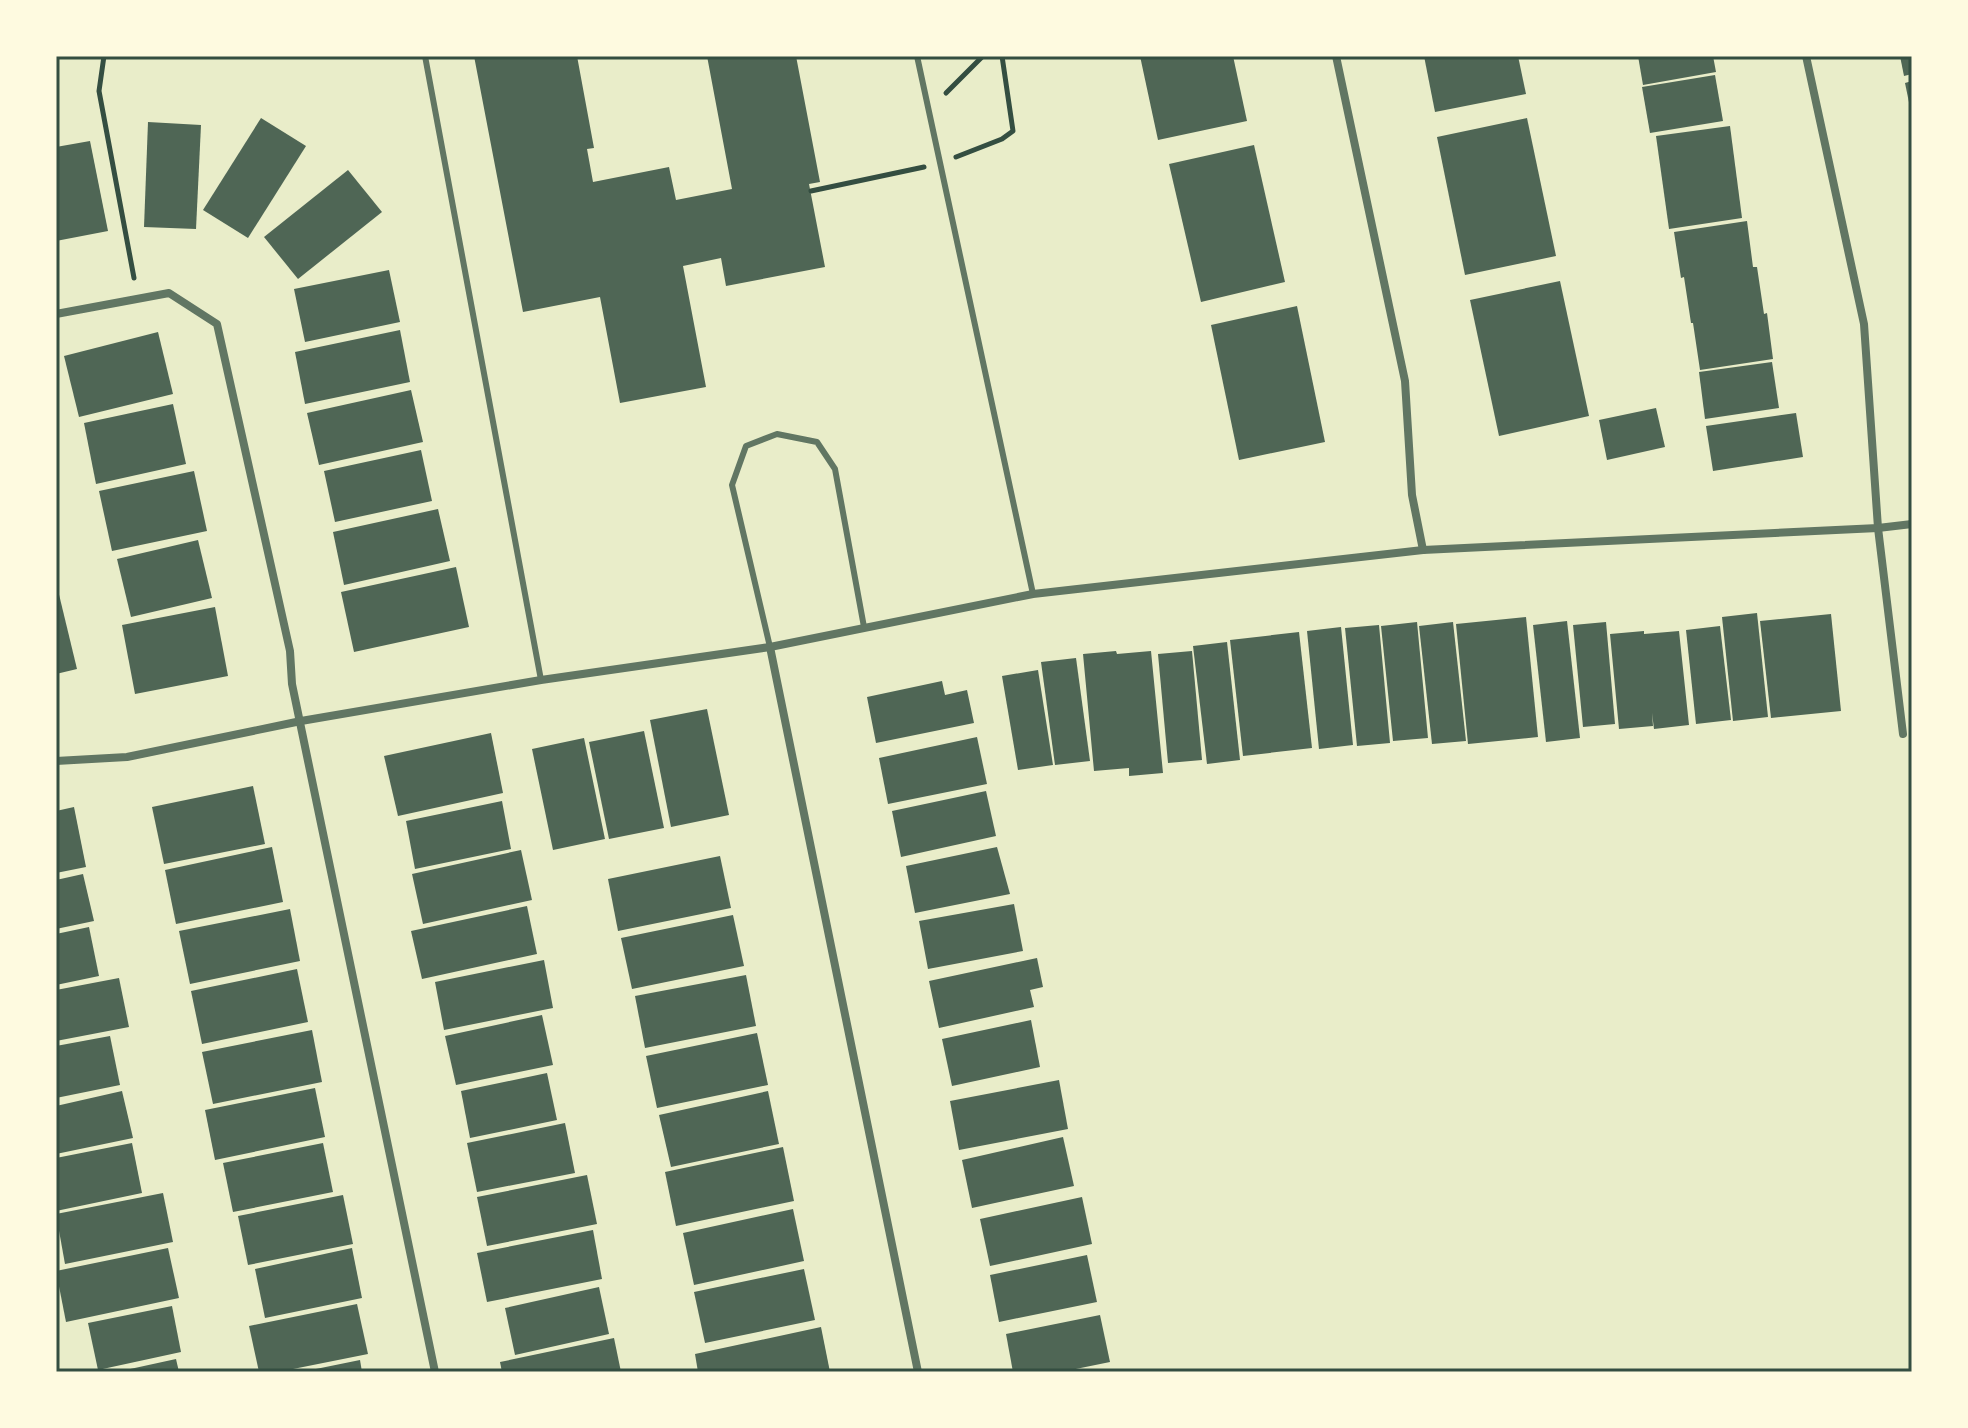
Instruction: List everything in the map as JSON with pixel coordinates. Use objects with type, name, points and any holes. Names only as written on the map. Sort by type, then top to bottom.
[{"type":"street","points":[[1336,56],[1405,381],[1412,495],[1423,550]]},
{"type":"street","points":[[1806,56],[1864,324],[1878,528],[1903,734]]},
{"type":"street","points":[[56,314],[169,293],[217,324],[290,651],[292,684],[435,1372]]},
{"type":"street","points":[[56,761],[127,757],[301,721],[541,680],[770,647],[1033,594],[1423,550],[1912,524]]},
{"type":"street","points":[[770,647],[918,1372]]},
{"type":"lane","points":[[425,56],[541,680]]},
{"type":"lane","points":[[917,56],[1033,594]]},
{"type":"lane","points":[[770,647],[732,485],[746,446],[777,434],[817,442],[835,469],[864,627]]},
{"type":"path","points":[[104,56],[99,91],[138,299]]},
{"type":"path","points":[[928,111],[983,56]]},
{"type":"path","points":[[811,191],[939,164],[1002,139],[1013,131],[1002,56]]},
{"type":"building","points":[[474,56],[577,56],[594,148],[587,149],[593,182],[669,167],[676,200],[732,189],[707,56],[796,56],[820,182],[809,184],[825,267],[726,286],[721,258],[683,266],[706,387],[620,403],[600,297],[523,312]]},
{"type":"building","points":[[1140,56],[1233,56],[1247,121],[1158,140]]},
{"type":"building","points":[[1424,56],[1518,56],[1526,94],[1435,112]]},
{"type":"building","points":[[1638,56],[1713,56],[1716,72],[1643,85]]},
{"type":"building","points":[[1900,56],[1912,56],[1912,74],[1904,76]]},
{"type":"building","points":[[1715,75],[1723,121],[1650,133],[1642,87]]},
{"type":"building","points":[[1912,81],[1912,111],[1911,112],[1905,83]]},
{"type":"building","points":[[261,118],[306,146],[248,238],[203,210]]},
{"type":"building","points":[[1527,118],[1556,256],[1465,275],[1437,137]]},
{"type":"building","points":[[148,122],[201,125],[196,229],[144,227]]},
{"type":"building","points":[[1730,126],[1742,218],[1669,229],[1656,136]]},
{"type":"building","points":[[90,141],[108,231],[56,241],[56,147]]},
{"type":"building","points":[[1254,145],[1285,282],[1201,302],[1169,164]]},
{"type":"building","points":[[348,170],[382,212],[298,279],[264,237]]},
{"type":"building","points":[[1747,221],[1753,267],[1757,267],[1764,314],[1767,313],[1773,359],[1700,370],[1674,232]]},
{"type":"building","points":[[389,270],[400,322],[305,342],[294,289]]},
{"type":"building","points":[[1560,281],[1589,416],[1499,436],[1470,300]]},
{"type":"building","points":[[1297,306],[1325,442],[1239,460],[1211,325]]},
{"type":"building","points":[[400,330],[410,382],[305,404],[295,352]]},
{"type":"building","points":[[158,332],[173,394],[79,417],[64,356]]},
{"type":"building","points":[[1772,362],[1779,408],[1705,419],[1699,372]]},
{"type":"building","points":[[411,390],[423,442],[319,465],[307,413]]},
{"type":"building","points":[[173,404],[186,464],[96,484],[84,423]]},
{"type":"building","points":[[1656,408],[1665,447],[1607,460],[1599,420]]},
{"type":"building","points":[[1796,413],[1803,457],[1713,471],[1706,426]]},
{"type":"building","points":[[421,450],[432,501],[335,522],[324,471]]},
{"type":"building","points":[[194,471],[207,531],[112,551],[99,491]]},
{"type":"building","points":[[438,509],[450,561],[344,585],[333,532]]},
{"type":"building","points":[[198,540],[212,598],[131,617],[117,559]]},
{"type":"building","points":[[456,567],[469,627],[354,652],[341,592]]},
{"type":"building","points":[[56,582],[77,669],[56,674]]},
{"type":"building","points":[[215,607],[228,676],[135,694],[122,625]]},
{"type":"building","points":[[1757,613],[1768,717],[1733,721],[1722,617]]},
{"type":"building","points":[[1831,614],[1841,711],[1771,718],[1760,621]]},
{"type":"building","points":[[1526,617],[1538,737],[1468,744],[1456,624]]},
{"type":"building","points":[[1567,621],[1580,738],[1546,742],[1533,625]]},
{"type":"building","points":[[1417,622],[1428,738],[1393,741],[1381,626]]},
{"type":"building","points":[[1453,622],[1466,741],[1432,744],[1419,626]]},
{"type":"building","points":[[1606,622],[1615,724],[1583,727],[1573,625]]},
{"type":"building","points":[[1379,625],[1390,743],[1357,746],[1345,628]]},
{"type":"building","points":[[1720,626],[1731,720],[1696,724],[1686,630]]},
{"type":"building","points":[[1341,627],[1353,745],[1319,749],[1307,631]]},
{"type":"building","points":[[1644,631],[1644,634],[1679,631],[1689,725],[1654,729],[1652,713],[1653,726],[1619,729],[1610,634]]},
{"type":"building","points":[[1299,632],[1312,748],[1243,756],[1230,640]]},
{"type":"building","points":[[1227,642],[1240,760],[1207,764],[1193,646]]},
{"type":"building","points":[[1116,651],[1117,654],[1151,651],[1163,773],[1129,776],[1129,768],[1094,771],[1083,654]]},
{"type":"building","points":[[1192,651],[1202,760],[1168,763],[1158,654]]},
{"type":"building","points":[[1076,658],[1090,761],[1055,765],[1041,662]]},
{"type":"building","points":[[1038,670],[1053,765],[1018,770],[1002,676]]},
{"type":"building","points":[[942,681],[945,695],[967,690],[974,723],[876,743],[867,697]]},
{"type":"building","points":[[707,709],[729,815],[671,827],[650,720]]},
{"type":"building","points":[[644,731],[664,828],[609,839],[589,742]]},
{"type":"building","points":[[491,733],[503,793],[398,816],[384,756]]},
{"type":"building","points":[[977,737],[987,784],[888,804],[879,758]]},
{"type":"building","points":[[584,738],[605,839],[553,850],[532,749]]},
{"type":"building","points":[[253,786],[265,844],[164,864],[152,807]]},
{"type":"building","points":[[986,791],[996,836],[901,857],[892,811]]},
{"type":"building","points":[[502,801],[511,849],[415,869],[406,821]]},
{"type":"building","points":[[74,807],[86,867],[56,873],[56,811]]},
{"type":"building","points":[[272,847],[283,902],[176,924],[165,870]]},
{"type":"building","points":[[997,847],[1010,894],[915,913],[906,866]]},
{"type":"building","points":[[521,850],[532,900],[423,924],[412,874]]},
{"type":"building","points":[[720,856],[731,908],[618,931],[608,879]]},
{"type":"building","points":[[83,874],[94,921],[56,929],[56,880]]},
{"type":"building","points":[[1014,904],[1023,951],[928,969],[919,921]]},
{"type":"building","points":[[527,906],[537,954],[422,979],[411,931]]},
{"type":"building","points":[[290,909],[300,961],[190,984],[179,931]]},
{"type":"building","points":[[733,915],[744,966],[632,989],[621,938]]},
{"type":"building","points":[[89,927],[99,976],[56,985],[56,934]]},
{"type":"building","points":[[1037,958],[1043,987],[1030,990],[1034,1007],[939,1028],[929,981]]},
{"type":"building","points":[[544,960],[553,1008],[444,1030],[435,982]]},
{"type":"building","points":[[297,969],[308,1022],[202,1044],[191,991]]},
{"type":"building","points":[[746,975],[756,1026],[645,1048],[635,996]]},
{"type":"building","points":[[119,978],[129,1027],[56,1041],[56,990]]},
{"type":"building","points":[[542,1015],[553,1065],[456,1085],[445,1036]]},
{"type":"building","points":[[1031,1020],[1040,1067],[952,1086],[942,1039]]},
{"type":"building","points":[[312,1030],[322,1082],[213,1104],[202,1052]]},
{"type":"building","points":[[757,1033],[768,1085],[657,1108],[646,1056]]},
{"type":"building","points":[[110,1036],[120,1085],[56,1098],[56,1046]]},
{"type":"building","points":[[547,1073],[557,1120],[470,1138],[461,1091]]},
{"type":"building","points":[[1059,1080],[1068,1129],[959,1150],[950,1101]]},
{"type":"building","points":[[315,1088],[325,1137],[215,1160],[205,1110]]},
{"type":"building","points":[[122,1091],[133,1138],[56,1154],[56,1106]]},
{"type":"building","points":[[768,1091],[779,1144],[671,1167],[659,1115]]},
{"type":"building","points":[[565,1123],[575,1173],[477,1192],[467,1143]]},
{"type":"building","points":[[1063,1137],[1074,1186],[972,1208],[962,1160]]},
{"type":"building","points":[[132,1143],[142,1193],[56,1211],[56,1158]]},
{"type":"building","points":[[323,1143],[333,1192],[233,1212],[223,1163]]},
{"type":"building","points":[[783,1147],[794,1201],[676,1226],[665,1172]]},
{"type":"building","points":[[587,1175],[597,1224],[487,1246],[477,1197]]},
{"type":"building","points":[[163,1193],[173,1242],[65,1264],[56,1214]]},
{"type":"building","points":[[343,1195],[353,1244],[248,1265],[238,1216]]},
{"type":"building","points":[[1082,1197],[1092,1244],[990,1266],[980,1219]]},
{"type":"building","points":[[793,1209],[804,1261],[694,1285],[683,1233]]},
{"type":"building","points":[[593,1230],[602,1279],[487,1302],[477,1253]]},
{"type":"building","points":[[168,1248],[179,1298],[66,1322],[56,1271]]},
{"type":"building","points":[[352,1248],[362,1298],[265,1318],[255,1269]]},
{"type":"building","points":[[1087,1255],[1097,1302],[999,1322],[990,1275]]},
{"type":"building","points":[[804,1269],[815,1320],[705,1343],[694,1292]]},
{"type":"building","points":[[599,1287],[609,1334],[515,1355],[505,1308]]},
{"type":"building","points":[[357,1304],[368,1354],[278,1372],[259,1372],[249,1326]]},
{"type":"building","points":[[172,1306],[181,1352],[98,1370],[88,1323]]},
{"type":"building","points":[[1100,1315],[1110,1362],[1061,1372],[1013,1372],[1006,1334]]},
{"type":"building","points":[[821,1327],[830,1372],[698,1372],[695,1354]]},
{"type":"building","points":[[614,1338],[621,1372],[502,1372],[500,1362]]},
{"type":"building","points":[[176,1359],[179,1372],[121,1372],[121,1371]]},
{"type":"building","points":[[360,1360],[362,1372],[306,1371]]}]
